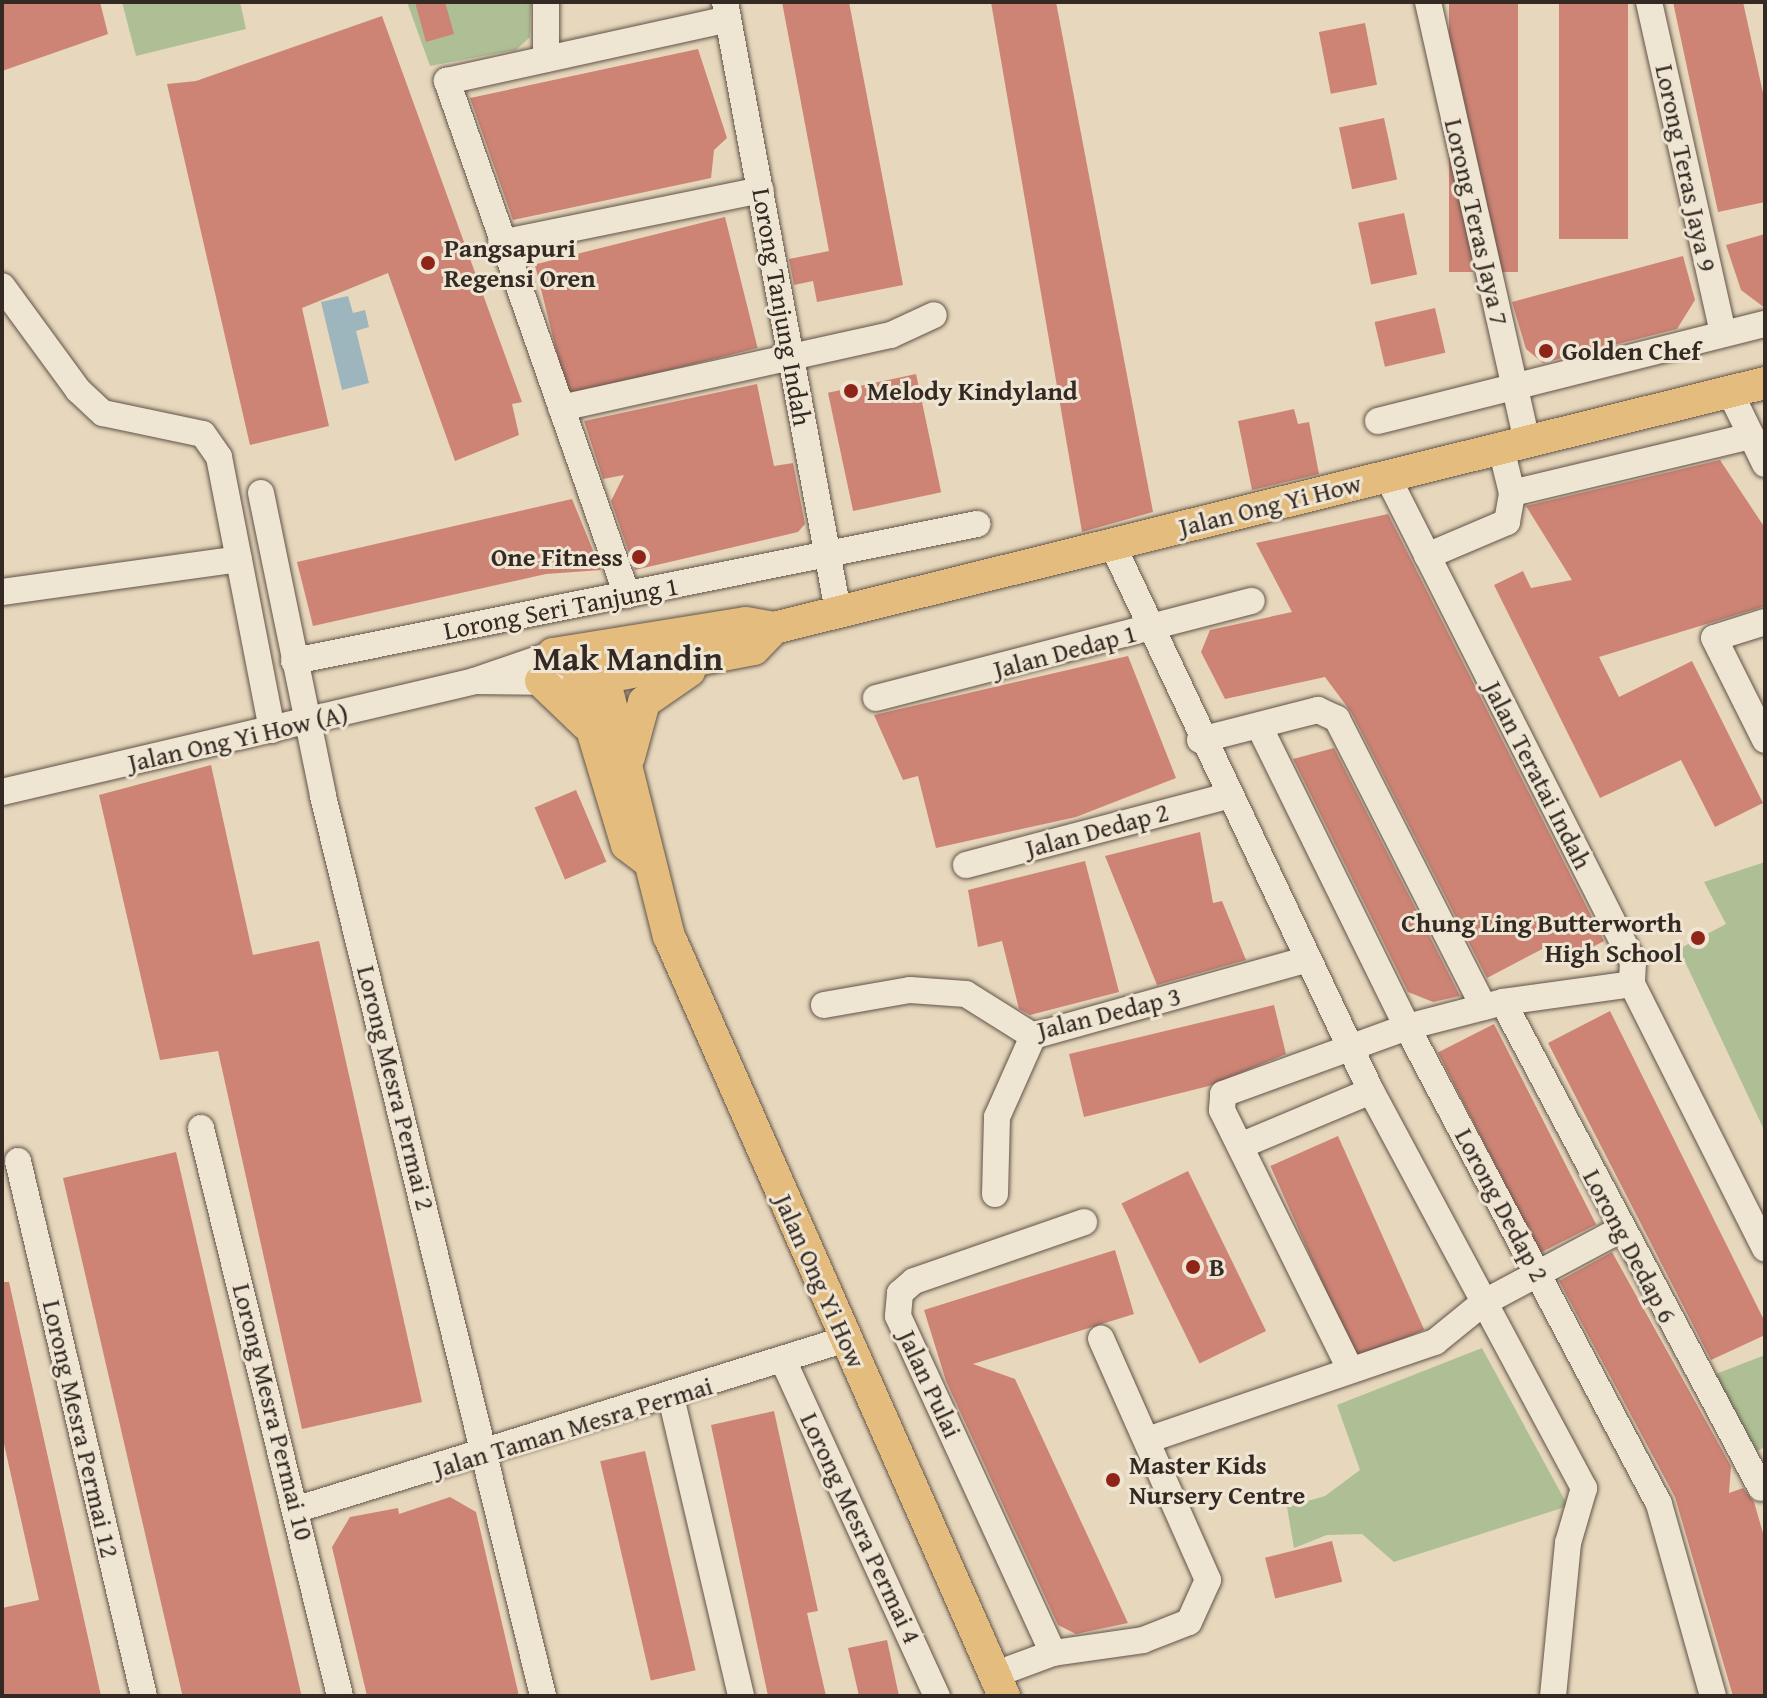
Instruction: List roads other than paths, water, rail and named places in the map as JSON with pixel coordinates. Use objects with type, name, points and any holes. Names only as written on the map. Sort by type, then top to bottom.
[{"type":"main road","name":"Jalan Ong Yi How","points":[[547,668],[648,640],[746,623],[774,628],[1765,383]]},
{"type":"main road","name":"Jalan Ong Yi How","points":[[590,677],[754,649],[774,628]]},
{"type":"main road","points":[[547,668],[590,677],[648,640]]},
{"type":"main road","points":[[628,766],[644,702],[717,657]]},
{"type":"main road","points":[[547,668],[588,726]]},
{"type":"main road","name":"Jalan Ong Yi How","points":[[590,677],[588,726],[627,845],[648,861]]},
{"type":"main road","name":"Jalan Ong Yi How","points":[[590,677],[628,766],[650,840],[648,861],[669,936],[1001,1684]]},
{"type":"street","points":[[546,2],[546,59]]},
{"type":"street","name":"Lorong Teras Jaya 7","points":[[1428,2],[1514,388],[1512,493]]},
{"type":"street","name":"Lorong Teras Jaya 9","points":[[1649,2],[1723,334]]},
{"type":"street","points":[[627,595],[501,243],[447,81],[546,59],[725,11]]},
{"type":"street","name":"Lorong Tanjung Indah","points":[[725,11],[838,611]]},
{"type":"street","points":[[501,243],[761,190]]},
{"type":"street","points":[[2,286],[78,390],[103,413],[203,434],[219,457],[272,730]]},
{"type":"street","points":[[561,408],[891,335],[934,315]]},
{"type":"street","points":[[1378,421],[1765,324]]},
{"type":"street","points":[[1730,392],[1765,464]]},
{"type":"street","points":[[1427,556],[1507,522],[1512,493],[1751,436]]},
{"type":"street","name":"Jalan Teratai Indah","points":[[1387,476],[1633,962],[1632,984],[1765,1248]]},
{"type":"street","name":"Lorong Mesra Permai 2","points":[[261,493],[307,722],[488,1454],[543,1696]]},
{"type":"street","name":"Lorong Seri Tanjung 1","points":[[294,661],[828,557],[977,524]]},
{"type":"street","points":[[1113,546],[1200,740],[1371,1091],[1584,1488],[1568,1543],[1553,1696]]},
{"type":"street","points":[[2,592],[239,559]]},
{"type":"street","name":"Jalan Dedap 1","points":[[876,698],[1252,601]]},
{"type":"street","points":[[1765,622],[1714,638],[1765,740]]},
{"type":"street","name":"Jalan Ong Yi How (A)","points":[[2,792],[474,681],[547,668]]},
{"type":"street","name":"Lorong Dedap 6","points":[[1259,726],[1318,710],[1337,719],[1761,1488]]},
{"type":"street","points":[[1200,740],[1259,726]]},
{"type":"street","name":"Lorong Dedap 2","points":[[1259,726],[1407,1027],[1659,1504],[1713,1696]]},
{"type":"street","name":"Jalan Dedap 2","points":[[966,865],[1228,796]]},
{"type":"street","name":"Jalan Dedap 3","points":[[824,1005],[910,990],[966,994],[1033,1036],[1308,959]]},
{"type":"street","points":[[1350,1369],[1219,1101],[1223,1094],[1407,1027],[1493,1004],[1632,984]]},
{"type":"street","points":[[995,1194],[997,1117],[1033,1036]]},
{"type":"street","points":[[1240,1146],[1371,1091]]},
{"type":"street","name":"Lorong Mesra Permai 10","points":[[201,1128],[298,1509],[340,1696]]},
{"type":"street","name":"Lorong Mesra Permai 12","points":[[18,1161],[144,1696]]},
{"type":"street","name":"Jalan Pulai","points":[[1053,1653],[898,1316],[900,1293],[914,1281],[1084,1222]]},
{"type":"street","points":[[1150,1439],[1435,1342],[1483,1303],[1537,1271],[1620,1230]]},
{"type":"street","name":"Jalan Taman Mesra Permai","points":[[298,1509],[488,1454],[846,1339]]},
{"type":"street","points":[[1001,1684],[1053,1653],[1143,1640],[1189,1622],[1208,1580],[1150,1439],[1101,1339]]},
{"type":"street","name":"Lorong Mesra Permai 4","points":[[783,1360],[937,1696]]},
{"type":"street","points":[[671,1397],[741,1696]]},
{"type":"water","points":[[348,296],[353,313],[365,310],[369,327],[356,331],[369,383],[342,390],[321,302]]},
{"type":"place","name":"Pangsapuri Regensi Oren","points":[[428,263]]},
{"type":"place","name":"Golden Chef","points":[[1546,351]]},
{"type":"place","name":"Melody Kindyland","points":[[851,391]]},
{"type":"place","name":"One Fitness","points":[[639,557]]},
{"type":"place","name":"Chung Ling Butterworth High School","points":[[1698,938]]},
{"type":"place","name":"B","points":[[1193,1267]]},
{"type":"place","name":"Master Kids Nursery Centre","points":[[1113,1480]]},
{"type":"district","name":"Mak Mandin","points":[[628,658]]}]
